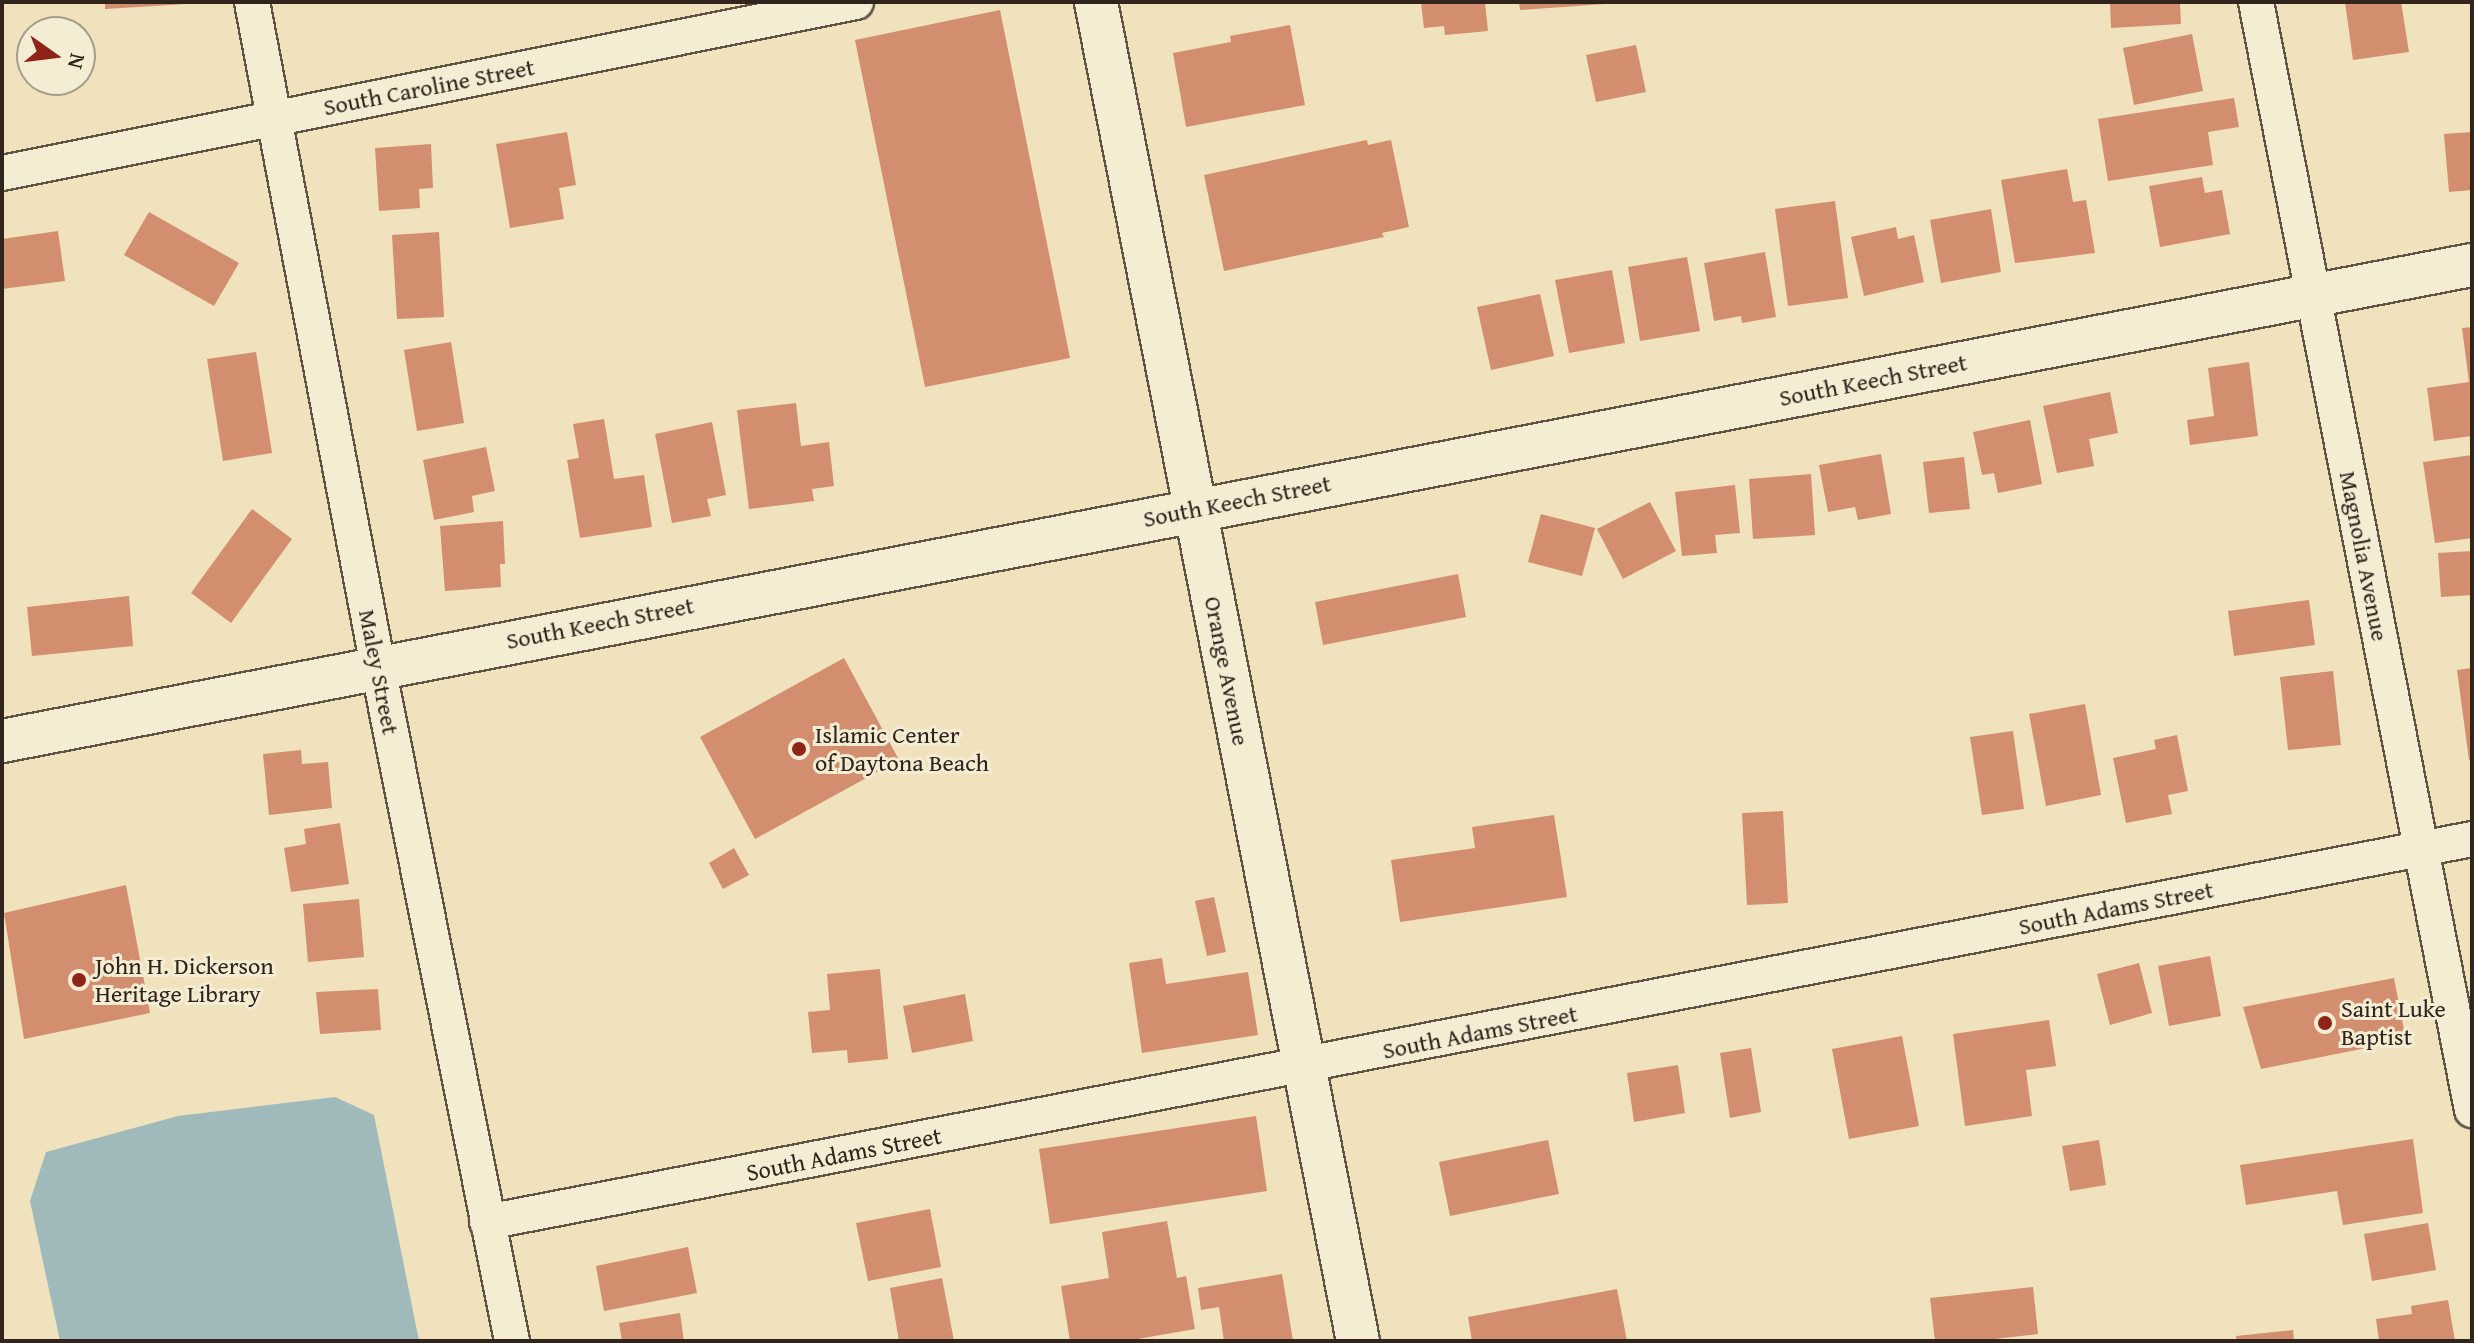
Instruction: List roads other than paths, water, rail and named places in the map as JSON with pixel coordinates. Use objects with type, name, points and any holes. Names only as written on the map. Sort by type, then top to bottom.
[{"type":"street","name":"Maley Street","points":[[252,2],[378,667],[512,1341]]},
{"type":"street","name":"South Caroline Street","points":[[2,173],[856,2]]},
{"type":"street","name":"Orange Avenue","points":[[1096,2],[1358,1341]]},
{"type":"street","name":"Magnolia Avenue","points":[[2256,2],[2472,1110]]},
{"type":"street","name":"South Keech Street","points":[[2,741],[2472,265]]},
{"type":"street","name":"South Adams Street","points":[[487,1222],[2472,839]]},
{"type":"water","points":[[335,1097],[374,1115],[419,1341],[60,1341],[30,1201],[46,1152],[178,1116]]},
{"type":"place","name":"Islamic Center of Daytona Beach","points":[[799,749]]},
{"type":"place","name":"John H. Dickerson Heritage Library","points":[[79,980]]},
{"type":"place","name":"Saint Luke Baptist","points":[[2325,1023]]}]
